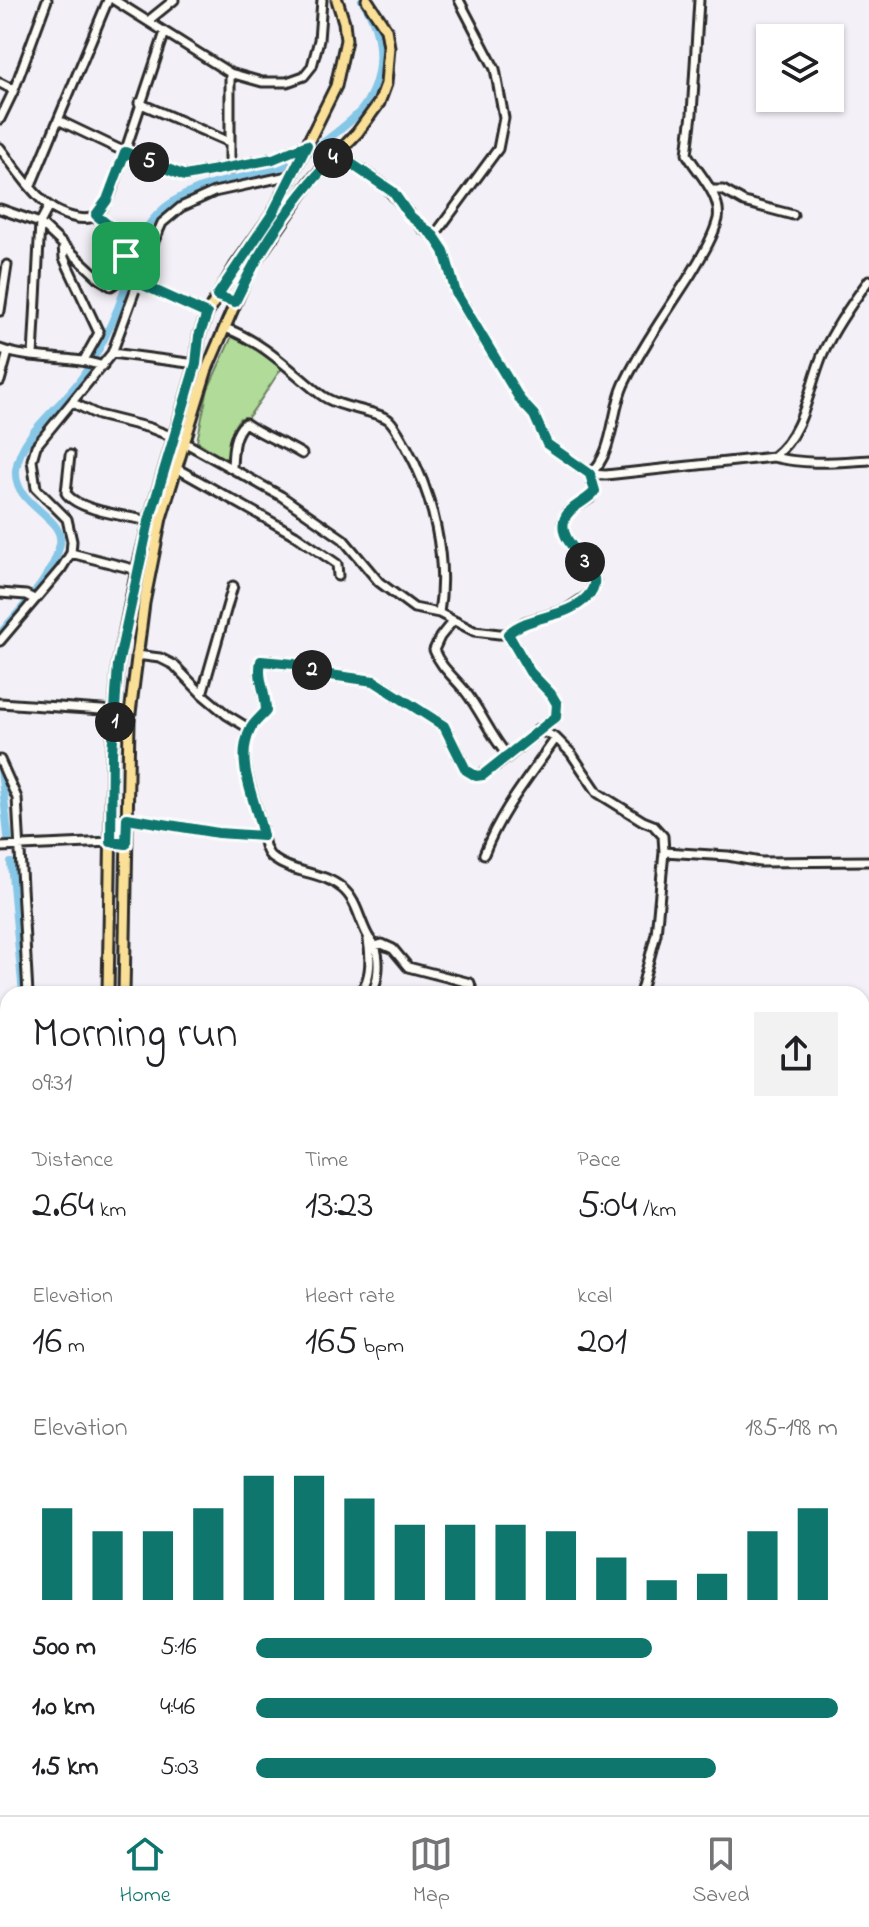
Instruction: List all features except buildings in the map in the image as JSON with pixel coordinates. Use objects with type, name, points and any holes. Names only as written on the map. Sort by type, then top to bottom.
[{"type":"main road","points":[[108,986],[118,665],[137,570],[196,364],[199,336],[207,314],[273,213],[336,86],[346,40],[337,0]]},
{"type":"main road","points":[[124,986],[129,721],[153,551],[207,369],[250,269],[311,181],[357,133],[379,103],[386,84],[389,47],[386,29],[367,0]]},
{"type":"main road","points":[[217,296],[235,302]]},
{"type":"street","points":[[0,119],[47,0]]},
{"type":"street","points":[[31,185],[111,0],[230,73],[262,82],[287,82],[304,76],[312,66],[319,40],[322,0]]},
{"type":"street","points":[[148,21],[174,0]]},
{"type":"street","points":[[434,236],[498,149],[504,118],[495,69],[459,0]]},
{"type":"street","points":[[590,474],[601,465],[628,378],[703,253],[718,220],[719,207],[687,154],[699,0]]},
{"type":"street","points":[[0,149],[49,206],[77,217],[91,218],[96,215],[107,200],[165,32]]},
{"type":"street","points":[[230,73],[230,169]]},
{"type":"street","points":[[0,83],[14,90]]},
{"type":"street","points":[[139,103],[229,142]]},
{"type":"street","points":[[58,120],[185,176],[273,159],[306,147]]},
{"type":"street","points":[[337,154],[393,192],[409,215],[434,236],[444,251],[456,293],[521,401],[534,415],[547,444],[590,474],[651,471],[773,457],[809,464],[869,460]]},
{"type":"street","points":[[0,209],[40,223],[111,286],[127,278],[162,223],[181,207],[214,192],[292,175]]},
{"type":"street","points":[[711,190],[723,190],[744,202],[793,215]]},
{"type":"street","points":[[33,356],[40,223],[49,206]]},
{"type":"street","points":[[96,215],[129,242],[127,278],[112,353]]},
{"type":"street","points":[[0,641],[30,597],[61,569],[71,553],[67,519],[36,488],[32,460],[36,446],[73,403],[93,362],[99,333],[64,258],[63,245]]},
{"type":"street","points":[[0,311],[7,265]]},
{"type":"street","points":[[127,278],[207,314]]},
{"type":"street","points":[[773,457],[787,446],[806,406],[823,354],[850,306],[869,280]]},
{"type":"street","points":[[225,328],[239,333],[288,365],[323,397],[353,410],[387,419],[394,427],[419,470],[434,524],[441,557],[439,613]]},
{"type":"street","points":[[0,381],[4,350],[93,362],[112,353],[196,364]]},
{"type":"street","points":[[73,403],[98,415],[173,437]]},
{"type":"street","points":[[232,468],[234,441],[245,423],[260,435],[280,440],[302,454]]},
{"type":"street","points":[[184,442],[281,496],[343,539],[379,582],[414,608],[439,613],[474,631],[508,634],[525,622],[566,610],[590,594],[595,580],[591,568],[573,549],[563,522],[568,512],[590,498],[595,491],[590,474]]},
{"type":"street","points":[[70,455],[66,493],[70,499],[81,505],[149,521]]},
{"type":"street","points":[[176,468],[295,535],[337,564],[338,576]]},
{"type":"street","points":[[71,553],[137,570]]},
{"type":"street","points":[[202,694],[233,586]]},
{"type":"street","points":[[0,593],[30,597]]},
{"type":"street","points":[[452,622],[434,650],[440,665],[466,692],[494,741],[507,755]]},
{"type":"street","points":[[364,986],[369,968],[367,935],[361,915],[343,889],[326,878],[291,868],[271,858],[265,849],[246,776],[250,729],[266,711],[266,699],[258,673],[261,661],[272,660],[323,674],[374,681],[444,726],[466,770],[476,776],[483,775],[556,717],[557,704],[530,672],[508,634]]},
{"type":"street","points":[[136,655],[160,658],[174,665],[202,694],[250,729]]},
{"type":"street","points":[[0,703],[116,711]]},
{"type":"street","points":[[538,729],[556,738],[583,768],[598,793],[653,825],[663,836],[656,934],[642,986]]},
{"type":"street","points":[[484,854],[494,829],[513,797],[556,738]]},
{"type":"street","points":[[0,763],[17,798],[28,986]]},
{"type":"street","points":[[127,818],[218,833],[263,836]]},
{"type":"street","points":[[0,847],[126,844]]},
{"type":"street","points":[[664,852],[728,856],[760,862],[869,861]]},
{"type":"street","points":[[367,935],[375,946],[377,974],[373,986]]},
{"type":"street","points":[[375,946],[382,944],[393,949],[408,967],[470,983],[471,986]]},
{"type":"green space","points":[[233,334],[282,368],[245,421],[240,418],[236,423],[227,461],[197,441],[208,389]]},
{"type":"waterway","points":[[0,634],[43,581],[60,544],[55,526],[22,493],[16,470],[20,456],[26,442],[77,385],[94,357],[118,308],[133,259],[149,224],[170,203],[184,195],[293,162],[351,121],[370,95],[379,68],[375,26],[362,0]]},
{"type":"waterway","points":[[1,769],[9,845]]},
{"type":"waterway","points":[[11,863],[22,986]]},
{"type":"route","points":[[307,145],[273,213],[217,296],[235,302],[250,269],[285,217],[311,181],[337,154],[393,192],[409,215],[434,236],[444,251],[456,293],[521,401],[534,415],[547,444],[578,463],[590,474],[595,484],[590,498],[568,512],[563,522],[573,549],[591,568],[595,580],[590,594],[566,610],[525,622],[508,634],[530,672],[557,704],[556,717],[493,768],[476,776],[466,770],[444,726],[374,681],[323,674],[272,660],[261,661],[258,673],[266,699],[266,711],[250,729],[246,776],[263,836],[218,833],[127,818],[126,844],[111,842],[112,753],[118,665],[149,521],[196,364],[199,336],[207,314],[119,274],[126,256],[129,242],[96,215],[107,200],[125,152],[185,176],[273,159],[307,145]]}]
